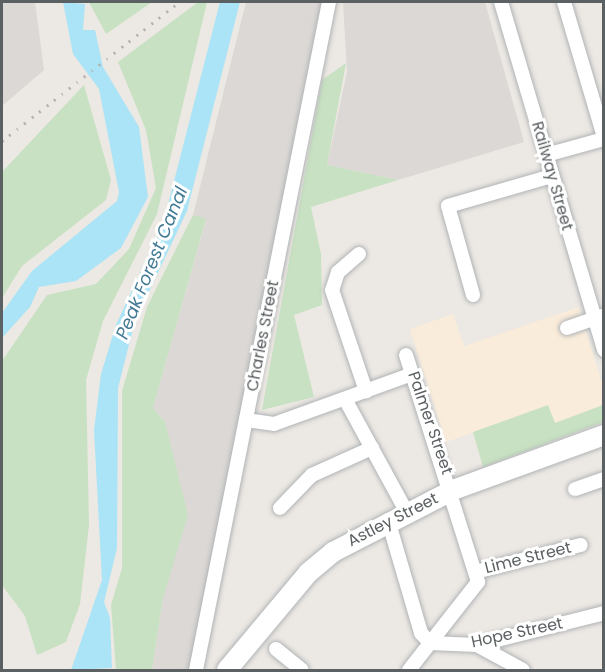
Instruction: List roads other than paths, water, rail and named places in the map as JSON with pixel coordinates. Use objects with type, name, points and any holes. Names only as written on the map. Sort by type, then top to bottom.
[{"type":"main road","name":"Astley Street","points":[[227,670],[308,573],[388,520],[453,490],[603,435]]},
{"type":"street","name":"Charles Street","points":[[196,670],[329,2]]},
{"type":"street","name":"Railway Street","points":[[501,2],[552,176],[599,317],[603,350]]},
{"type":"street","points":[[546,154],[603,138],[564,2]]},
{"type":"street","points":[[473,295],[448,206],[552,176]]},
{"type":"street","points":[[358,254],[338,272],[332,290],[366,391]]},
{"type":"street","points":[[567,328],[599,317]]},
{"type":"street","name":"Palmer Street","points":[[406,355],[453,490],[475,572]]},
{"type":"street","points":[[246,420],[274,424],[412,374]]},
{"type":"street","points":[[345,399],[406,511]]},
{"type":"street","points":[[280,508],[312,475],[372,448]]},
{"type":"street","points":[[576,489],[603,479]]},
{"type":"street","points":[[388,520],[422,633],[430,643]]},
{"type":"street","name":"Lime Street","points":[[475,572],[581,545]]},
{"type":"street","points":[[409,670],[478,582],[475,572]]},
{"type":"street","name":"Hope Street","points":[[430,643],[477,645],[603,614]]},
{"type":"street","points":[[477,645],[523,670]]},
{"type":"street","points":[[276,649],[293,668]]},
{"type":"water","points":[[63,2],[85,4],[83,30],[95,30],[103,67],[139,127],[148,197],[121,248],[76,281],[39,287],[30,307],[2,338],[2,313],[32,271],[117,201],[119,192],[99,89],[73,54]]},
{"type":"water","name":"Peak Forest Canal","points":[[220,2],[240,2],[187,211],[135,321],[118,388],[117,548],[104,602],[110,618],[112,668],[71,670],[102,580],[94,430],[101,374],[116,325],[163,224]]},
{"type":"railway","points":[[2,141],[179,2]]}]
